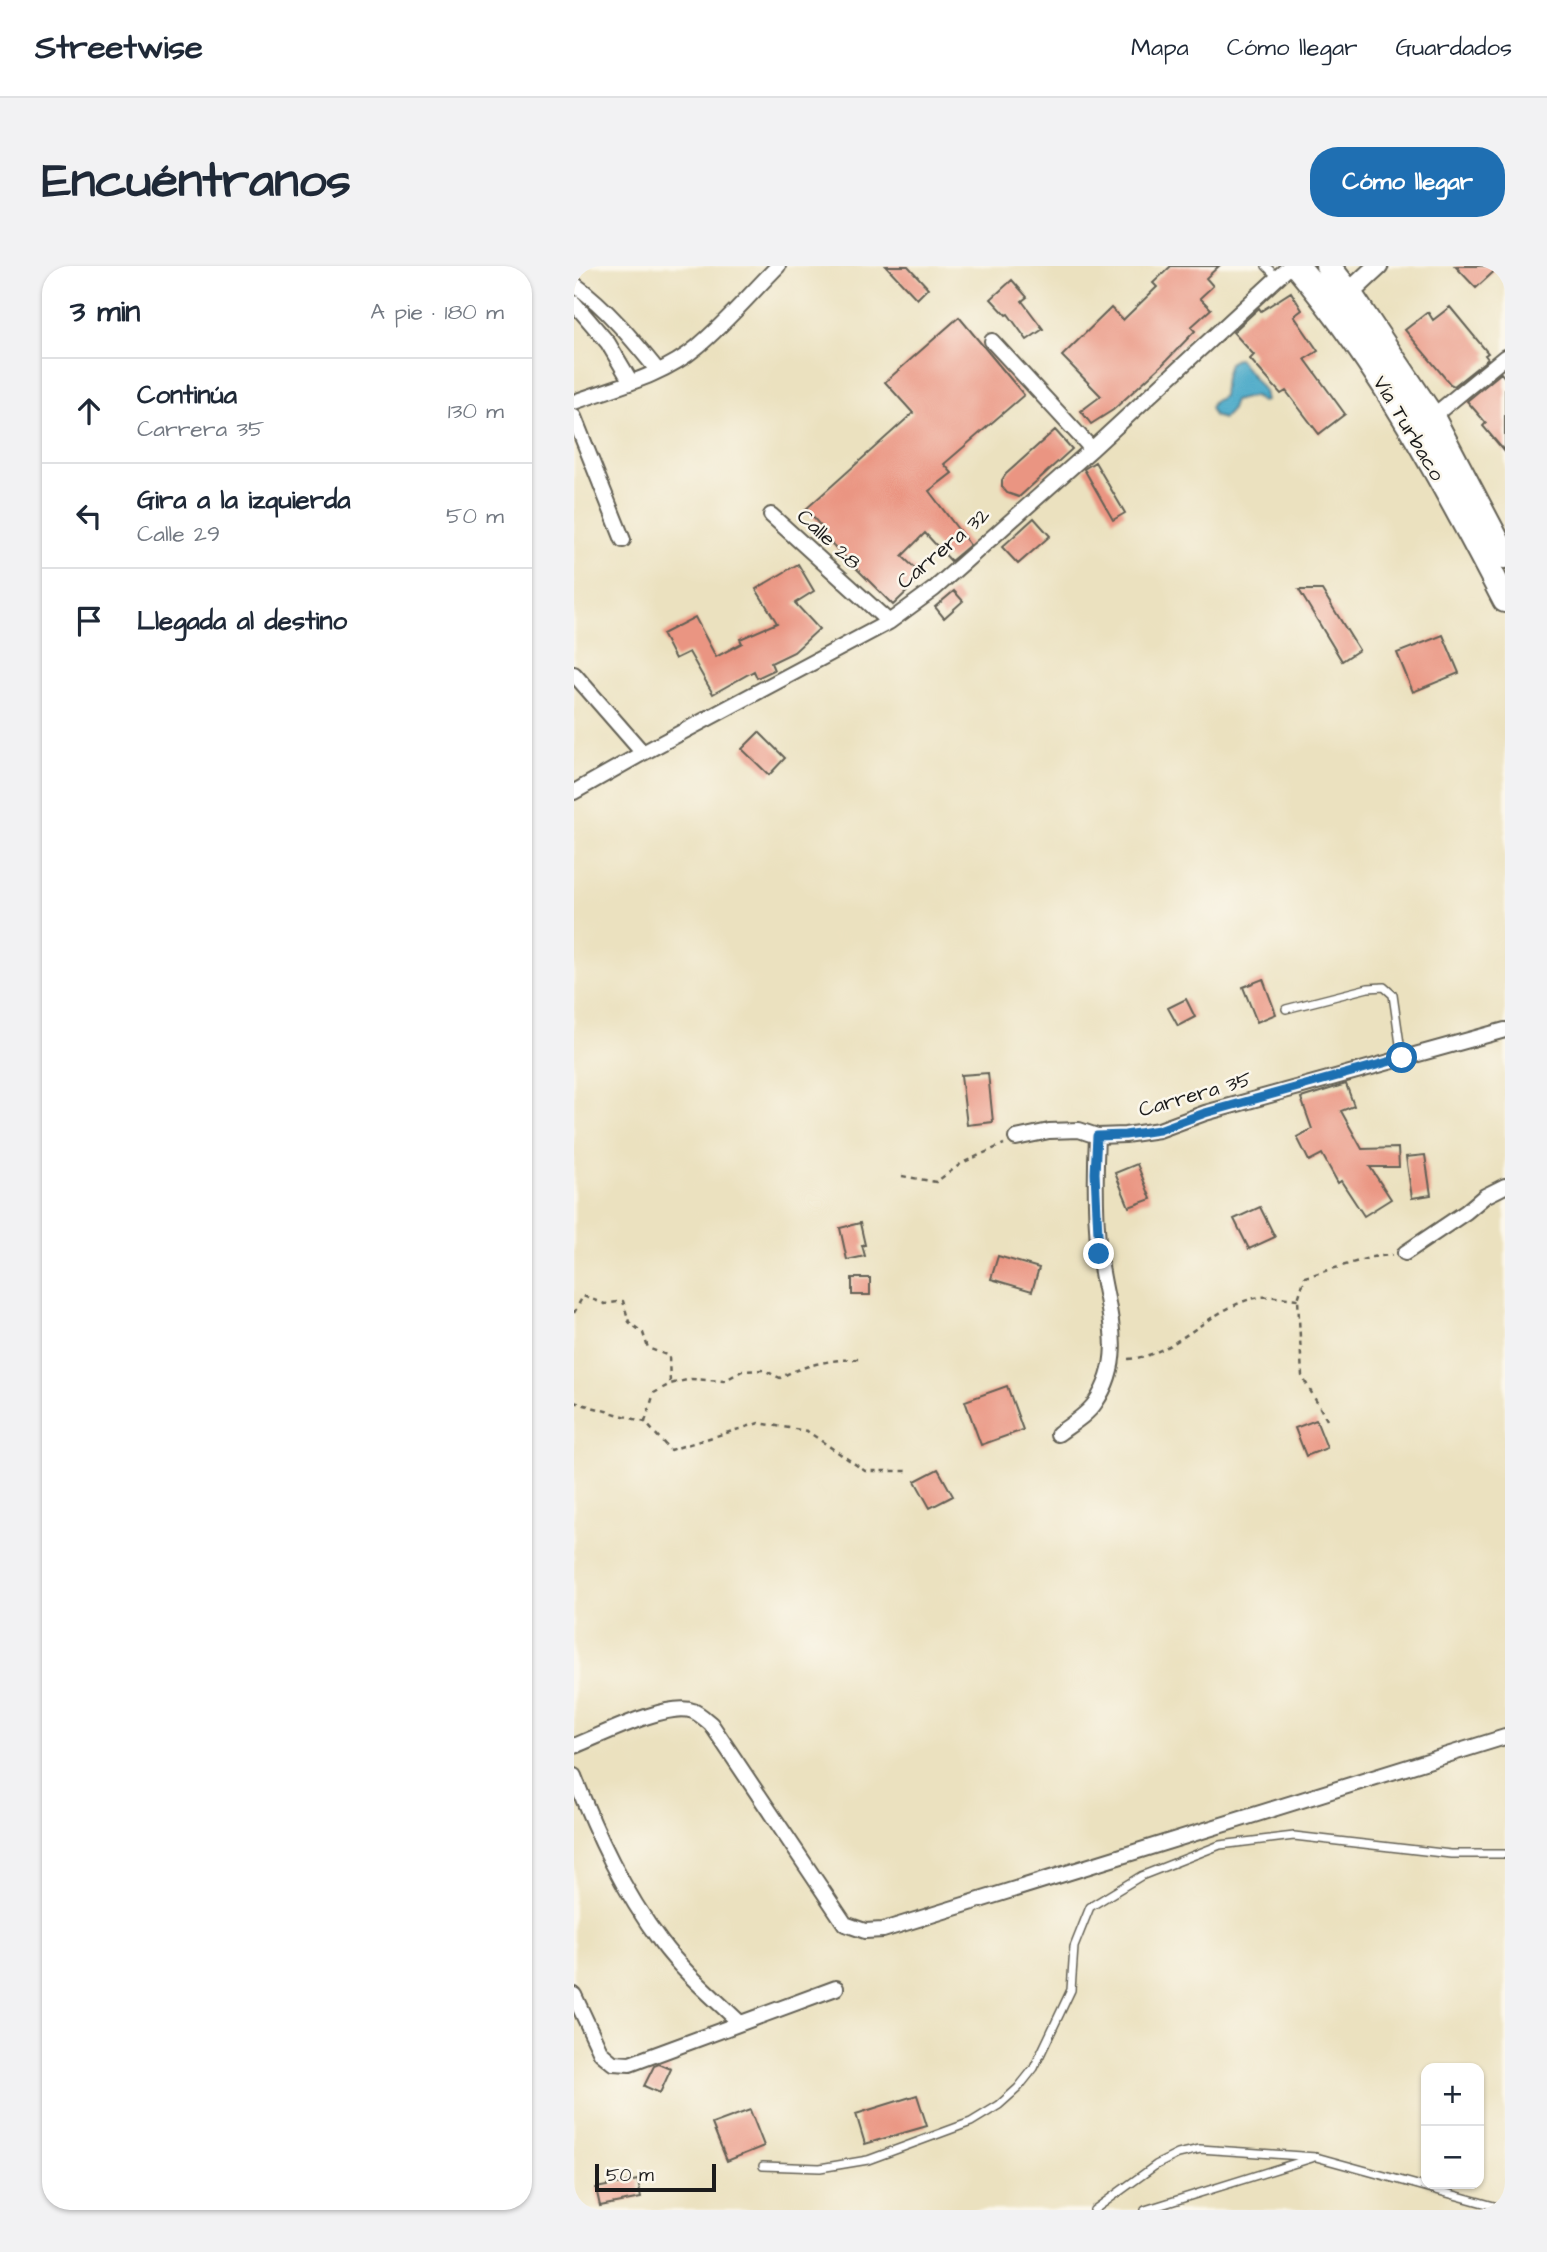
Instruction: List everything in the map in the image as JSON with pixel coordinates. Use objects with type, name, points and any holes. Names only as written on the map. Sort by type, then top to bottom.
[{"type":"highway","name":"Vía Turbaco","points":[[1328,266],[1432,417],[1505,554]]},
{"type":"highway","name":"Vía Turbaco","points":[[1287,272],[1335,311],[1415,432],[1505,600]]},
{"type":"street","points":[[574,402],[658,371],[697,347],[778,266]]},
{"type":"street","name":"Carrera 32","points":[[574,792],[889,622],[934,589],[1092,449],[1287,272],[1290,266]]},
{"type":"street","points":[[1349,293],[1378,266]]},
{"type":"street","points":[[574,284],[591,296],[658,371]]},
{"type":"street","points":[[574,303],[608,343],[631,382]]},
{"type":"street","points":[[992,341],[1092,449]]},
{"type":"street","points":[[1432,417],[1505,357]]},
{"type":"street","points":[[574,417],[622,540]]},
{"type":"street","name":"Calle 28","points":[[771,514],[889,622]]},
{"type":"street","points":[[574,674],[643,753]]},
{"type":"street","name":"Carrera 35","points":[[1016,1138],[1049,1131],[1079,1130],[1097,1136],[1159,1130],[1205,1113],[1505,1030]]},
{"type":"street","points":[[1058,1434],[1094,1404],[1110,1372],[1113,1359],[1114,1349],[1099,1254],[1095,1173],[1097,1136]]},
{"type":"street","points":[[1405,1253],[1485,1196],[1505,1186]]},
{"type":"street","points":[[574,1746],[643,1718],[678,1708],[694,1711],[711,1724],[845,1924],[864,1931],[883,1930],[1505,1737]]},
{"type":"street","points":[[574,1776],[592,1821],[625,1889],[662,1944],[740,2023]]},
{"type":"street","points":[[574,1995],[601,2053],[613,2063],[630,2064],[836,1988]]},
{"type":"lane","points":[[1266,266],[1287,272]]},
{"type":"lane","points":[[1286,1009],[1368,988],[1384,987],[1392,995],[1402,1058]]},
{"type":"lane","points":[[763,2166],[820,2168],[868,2160],[971,2122],[999,2105],[1018,2088],[1034,2068],[1071,1990],[1074,1947],[1090,1907],[1141,1876],[1220,1845],[1294,1836],[1451,1854],[1505,1854]]},
{"type":"lane","points":[[1094,2210],[1156,2165],[1178,2154],[1200,2149],[1316,2157],[1505,2209]]},
{"type":"lane","points":[[1145,2210],[1316,2157]]},
{"type":"path","points":[[902,1176],[936,1182],[962,1163],[1016,1138]]},
{"type":"path","points":[[1327,1420],[1302,1376],[1298,1299],[1305,1277],[1371,1257],[1405,1253]]},
{"type":"path","points":[[574,1313],[583,1296],[605,1304],[623,1301],[629,1322],[643,1333],[648,1348],[669,1356],[670,1384]]},
{"type":"path","points":[[1113,1359],[1131,1359],[1156,1352],[1222,1311],[1260,1297],[1298,1299]]},
{"type":"path","points":[[645,1422],[654,1393],[670,1384],[691,1379],[724,1381],[742,1371],[764,1370],[780,1378],[795,1370],[844,1359],[862,1359]]},
{"type":"path","points":[[574,1402],[645,1422],[670,1450],[759,1423],[807,1431],[865,1471],[909,1471]]},
{"type":"water","points":[[1238,358],[1264,391],[1266,401],[1261,402],[1254,396],[1234,401],[1230,412],[1223,419],[1214,416],[1210,408],[1213,402],[1223,396],[1229,363]]},
{"type":"building","points":[[886,266],[908,266],[928,288],[917,299]]},
{"type":"building","points":[[1171,266],[1219,266],[1206,278],[1213,286],[1200,298],[1211,309],[1191,327],[1195,331],[1162,365],[1113,410],[1091,424],[1081,411],[1101,396],[1062,356],[1111,308],[1123,320],[1157,287],[1153,283]]},
{"type":"building","points":[[1455,266],[1500,266],[1476,288]]},
{"type":"building","points":[[1012,280],[1027,297],[1022,301],[1043,329],[1027,340],[1008,314],[991,299]]},
{"type":"building","points":[[1291,292],[1302,310],[1294,316],[1318,351],[1305,359],[1345,414],[1319,434],[1286,391],[1281,394],[1250,359],[1254,355],[1233,332],[1259,308],[1261,311]]},
{"type":"building","points":[[1450,307],[1488,353],[1485,355],[1488,359],[1454,386],[1405,330],[1428,312],[1433,320]]},
{"type":"building","points":[[959,317],[1024,395],[944,464],[952,473],[929,491],[970,545],[951,561],[925,533],[902,556],[923,576],[893,605],[821,533],[824,530],[806,509],[913,413],[885,382]]},
{"type":"building","points":[[1501,373],[1505,378],[1505,452],[1483,426],[1486,423],[1467,401]]},
{"type":"building","points":[[1055,430],[1072,449],[1019,497],[1007,493],[1002,487],[1006,474]]},
{"type":"building","points":[[1095,462],[1125,513],[1113,520],[1084,469]]},
{"type":"building","points":[[1034,518],[1050,536],[1018,564],[1002,547]]},
{"type":"building","points":[[798,564],[814,591],[795,603],[819,629],[794,652],[771,663],[774,670],[757,678],[754,671],[713,694],[689,652],[675,659],[662,634],[695,617],[716,657],[742,643],[740,639],[777,623],[756,589]]},
{"type":"building","points":[[1299,590],[1322,590],[1359,650],[1342,661]]},
{"type":"building","points":[[954,591],[963,601],[944,618],[935,607]]},
{"type":"building","points":[[1443,635],[1459,673],[1413,692],[1397,653]]},
{"type":"building","points":[[759,732],[785,758],[769,775],[742,749]]},
{"type":"building","points":[[1263,979],[1276,1014],[1257,1022],[1243,987]]},
{"type":"building","points":[[1186,999],[1195,1017],[1178,1026],[1168,1008]]},
{"type":"building","points":[[988,1073],[993,1122],[967,1125],[961,1075]]},
{"type":"building","points":[[1346,1084],[1354,1106],[1341,1111],[1362,1149],[1398,1148],[1399,1167],[1370,1167],[1391,1199],[1364,1216],[1341,1181],[1338,1183],[1322,1154],[1309,1161],[1297,1137],[1312,1129],[1301,1098]]},
{"type":"building","points":[[1425,1155],[1431,1195],[1412,1198],[1406,1157]]},
{"type":"building","points":[[1137,1164],[1151,1199],[1129,1207],[1115,1173]]},
{"type":"building","points":[[1260,1207],[1275,1237],[1249,1249],[1234,1219]]},
{"type":"building","points":[[860,1223],[865,1256],[847,1260],[840,1228]]},
{"type":"building","points":[[998,1256],[1039,1268],[1032,1291],[991,1279]]},
{"type":"building","points":[[852,1278],[870,1278],[870,1295],[852,1295]]},
{"type":"building","points":[[1007,1386],[1023,1430],[981,1445],[965,1401]]},
{"type":"building","points":[[1316,1420],[1327,1448],[1306,1456],[1295,1428]]},
{"type":"building","points":[[938,1469],[953,1496],[930,1508],[915,1481]]},
{"type":"building","points":[[659,2064],[671,2069],[660,2093],[644,2086],[654,2066]]},
{"type":"building","points":[[917,2095],[927,2126],[865,2144],[856,2114]]},
{"type":"building","points":[[750,2110],[764,2146],[727,2161],[712,2124]]},
{"type":"building","points":[[638,2180],[641,2198],[600,2206],[596,2188]]},
{"type":"route","points":[[1099,1254],[1095,1173],[1097,1136],[1159,1130],[1205,1113],[1402,1058]]}]
